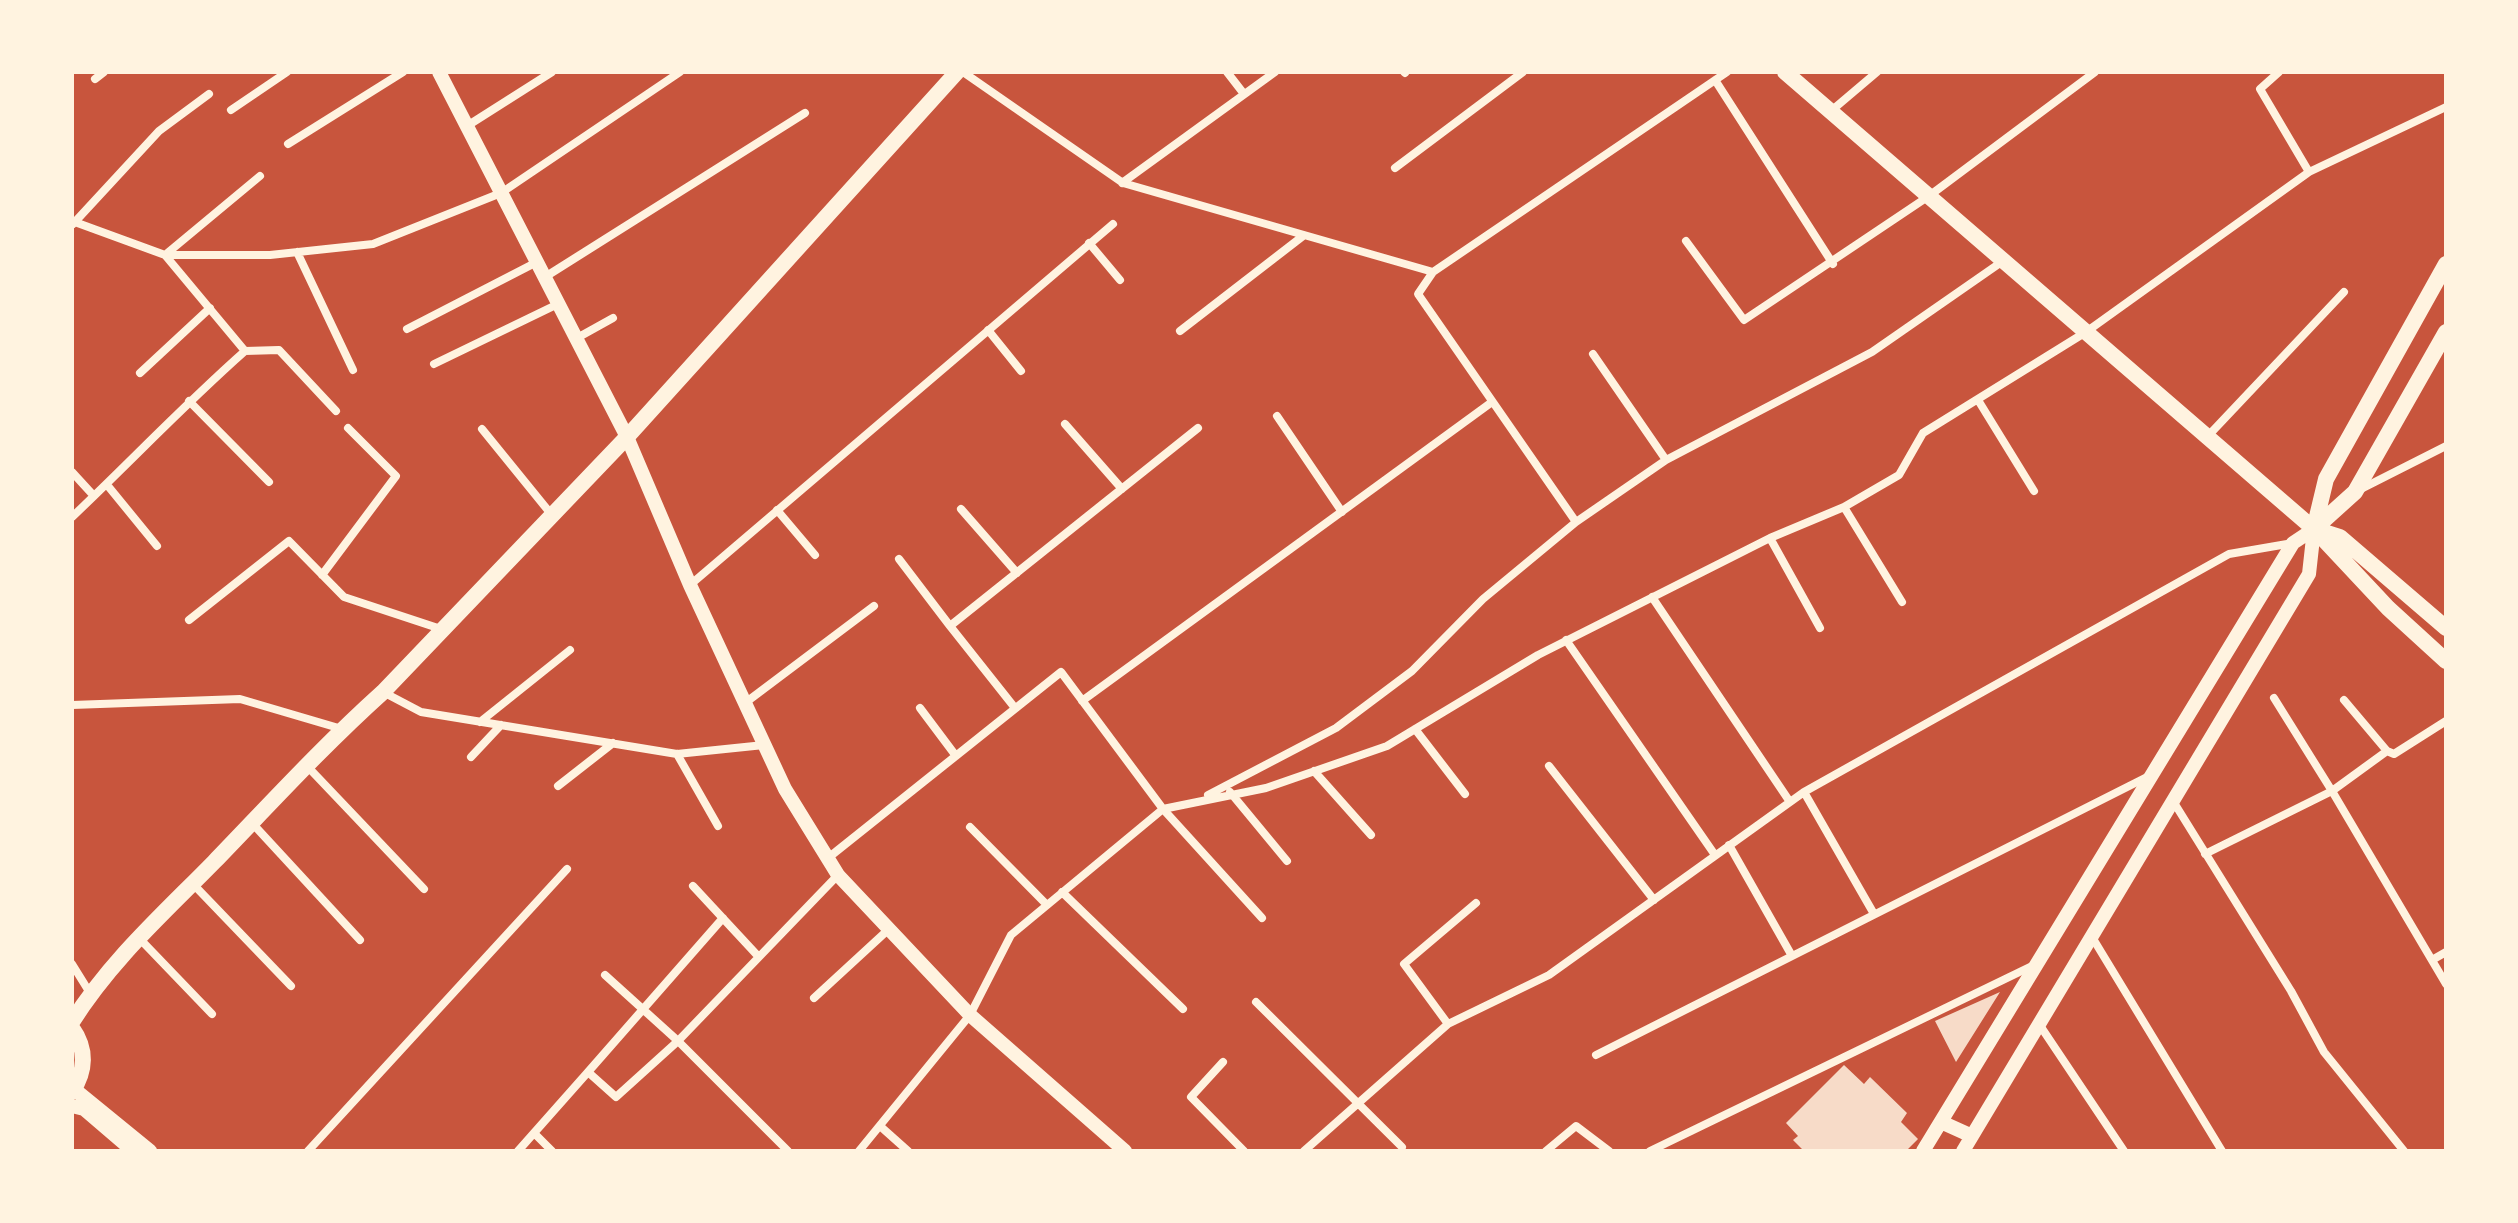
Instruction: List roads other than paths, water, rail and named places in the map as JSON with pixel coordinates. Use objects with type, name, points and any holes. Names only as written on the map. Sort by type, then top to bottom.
[{"type":"main road","points":[[72,1022],[90,993],[138,937],[342,729],[383,692],[627,437],[960,72]]},
{"type":"main road","points":[[1785,72],[2314,529],[2388,608],[2446,661]]},
{"type":"main road","points":[[2314,529],[2326,479],[2446,264]]},
{"type":"main road","points":[[2314,529],[2355,492],[2446,332]]},
{"type":"main road","points":[[2314,529],[2340,537],[2446,628]]},
{"type":"main road","points":[[72,1028],[83,1049],[84,1063],[73,1096]]},
{"type":"street","points":[[95,79],[104,72]]},
{"type":"street","points":[[231,110],[287,72]]},
{"type":"street","points":[[288,144],[403,72]]},
{"type":"street","points":[[439,72],[627,437],[690,585],[785,789],[838,875],[970,1015],[1125,1151]]},
{"type":"street","points":[[467,126],[552,72]]},
{"type":"street","points":[[209,94],[159,131],[73,223],[165,255],[297,252],[373,244],[501,193],[680,72]]},
{"type":"street","points":[[960,72],[1122,183],[1433,272]]},
{"type":"street","points":[[1227,72],[1244,94]]},
{"type":"street","points":[[1122,183],[1275,72]]},
{"type":"street","points":[[1395,168],[1523,72]]},
{"type":"street","points":[[1576,522],[1418,294],[1433,272],[1727,72]]},
{"type":"street","points":[[1831,111],[1877,72]]},
{"type":"street","points":[[1686,241],[1744,320],[1833,264],[2095,72]]},
{"type":"street","points":[[2279,72],[2260,89],[2309,172]]},
{"type":"street","points":[[1715,80],[1833,264]]},
{"type":"street","points":[[859,1151],[970,1015],[1011,935],[1163,809],[1266,788],[1387,746],[1566,640],[1770,538],[1844,507],[1899,475],[1923,433],[2086,332],[2309,172],[2446,107]]},
{"type":"street","points":[[545,277],[805,113]]},
{"type":"street","points":[[165,255],[260,176]]},
{"type":"street","points":[[690,585],[1113,224]]},
{"type":"street","points":[[1180,331],[1303,236]]},
{"type":"street","points":[[1089,243],[1120,280]]},
{"type":"street","points":[[297,252],[353,370]]},
{"type":"street","points":[[165,255],[245,351]]},
{"type":"street","points":[[1202,799],[1336,728],[1412,671],[1483,599],[1576,522],[1666,460],[1872,352],[2004,261]]},
{"type":"street","points":[[407,329],[537,262]]},
{"type":"street","points":[[2207,437],[2344,292]]},
{"type":"street","points":[[434,364],[558,304]]},
{"type":"street","points":[[140,373],[210,308]]},
{"type":"street","points":[[577,338],[613,318]]},
{"type":"street","points":[[988,330],[1021,371]]},
{"type":"street","points":[[72,517],[108,486],[189,401],[245,351],[279,350],[336,411]]},
{"type":"street","points":[[1593,354],[1666,460]]},
{"type":"street","points":[[1978,400],[2034,491]]},
{"type":"street","points":[[189,401],[269,482]]},
{"type":"street","points":[[1082,701],[1492,402]]},
{"type":"street","points":[[1277,416],[1342,512]]},
{"type":"street","points":[[1065,424],[1122,489]]},
{"type":"street","points":[[322,575],[396,476],[348,428]]},
{"type":"street","points":[[950,626],[1198,428]]},
{"type":"street","points":[[482,429],[551,514]]},
{"type":"street","points":[[2355,492],[2446,446]]},
{"type":"street","points":[[72,472],[94,496]]},
{"type":"street","points":[[108,486],[157,546]]},
{"type":"street","points":[[1844,507],[1902,602]]},
{"type":"street","points":[[961,509],[1017,573]]},
{"type":"street","points":[[777,510],[815,555]]},
{"type":"street","points":[[1304,1151],[1448,1024],[1549,975],[1804,792],[2229,554],[2293,543],[2314,529]]},
{"type":"street","points":[[1963,1151],[2309,574],[2314,529]]},
{"type":"street","points":[[1770,538],[1820,628]]},
{"type":"street","points":[[189,620],[289,541],[344,597],[442,630]]},
{"type":"street","points":[[1923,1151],[2149,775],[2293,543]]},
{"type":"street","points":[[899,559],[1015,708]]},
{"type":"street","points":[[1652,597],[1790,802]]},
{"type":"street","points":[[745,703],[874,606]]},
{"type":"street","points":[[1566,640],[1715,855]]},
{"type":"street","points":[[480,722],[570,650]]},
{"type":"street","points":[[828,858],[1061,672],[1163,809],[1262,918]]},
{"type":"street","points":[[383,692],[421,712],[677,754],[764,745]]},
{"type":"street","points":[[2274,698],[2446,984]]},
{"type":"street","points":[[72,705],[240,699],[342,729]]},
{"type":"street","points":[[2344,700],[2387,751],[2394,754],[2446,721]]},
{"type":"street","points":[[920,708],[956,756]]},
{"type":"street","points":[[471,757],[501,725]]},
{"type":"street","points":[[1415,729],[1465,794]]},
{"type":"street","points":[[558,786],[613,743]]},
{"type":"street","points":[[2205,854],[2332,791],[2387,751]]},
{"type":"street","points":[[677,754],[718,826]]},
{"type":"street","points":[[307,766],[424,889]]},
{"type":"street","points":[[1549,766],[1654,900]]},
{"type":"street","points":[[1314,771],[1371,835]]},
{"type":"street","points":[[1596,1055],[2149,775]]},
{"type":"street","points":[[1225,785],[1287,861]]},
{"type":"street","points":[[1804,792],[1874,914]]},
{"type":"street","points":[[2173,801],[2291,991],[2324,1052],[2404,1151]]},
{"type":"street","points":[[252,823],[360,940]]},
{"type":"street","points":[[970,827],[1047,905]]},
{"type":"street","points":[[1729,845],[1792,956]]},
{"type":"street","points":[[308,1151],[567,869]]},
{"type":"street","points":[[588,1072],[616,1097],[678,1041],[757,955],[838,875]]},
{"type":"street","points":[[193,884],[291,986]]},
{"type":"street","points":[[693,886],[757,955]]},
{"type":"street","points":[[1062,892],[1183,1009]]},
{"type":"street","points":[[1448,1024],[1404,964],[1476,903]]},
{"type":"street","points":[[518,1151],[723,918]]},
{"type":"street","points":[[814,998],[889,929]]},
{"type":"street","points":[[138,937],[212,1014]]},
{"type":"street","points":[[2091,937],[2222,1151]]},
{"type":"street","points":[[2432,960],[2446,952]]},
{"type":"street","points":[[1650,1151],[2038,963]]},
{"type":"street","points":[[72,964],[90,993]]},
{"type":"street","points":[[605,975],[678,1041],[788,1151]]},
{"type":"street","points":[[1256,1002],[1402,1147]]},
{"type":"street","points":[[2039,1024],[2124,1151]]},
{"type":"street","points":[[1223,1062],[1191,1097],[1244,1151]]},
{"type":"street","points":[[73,1096],[133,1151]]},
{"type":"street","points":[[73,1096],[150,1151]]},
{"type":"street","points":[[1941,1122],[1972,1136]]},
{"type":"street","points":[[880,1126],[908,1151]]},
{"type":"street","points":[[1546,1151],[1576,1126],[1609,1151]]},
{"type":"street","points":[[534,1133],[552,1151]]},
{"type":"street","points":[[1664,1143],[1671,1151]]}]
